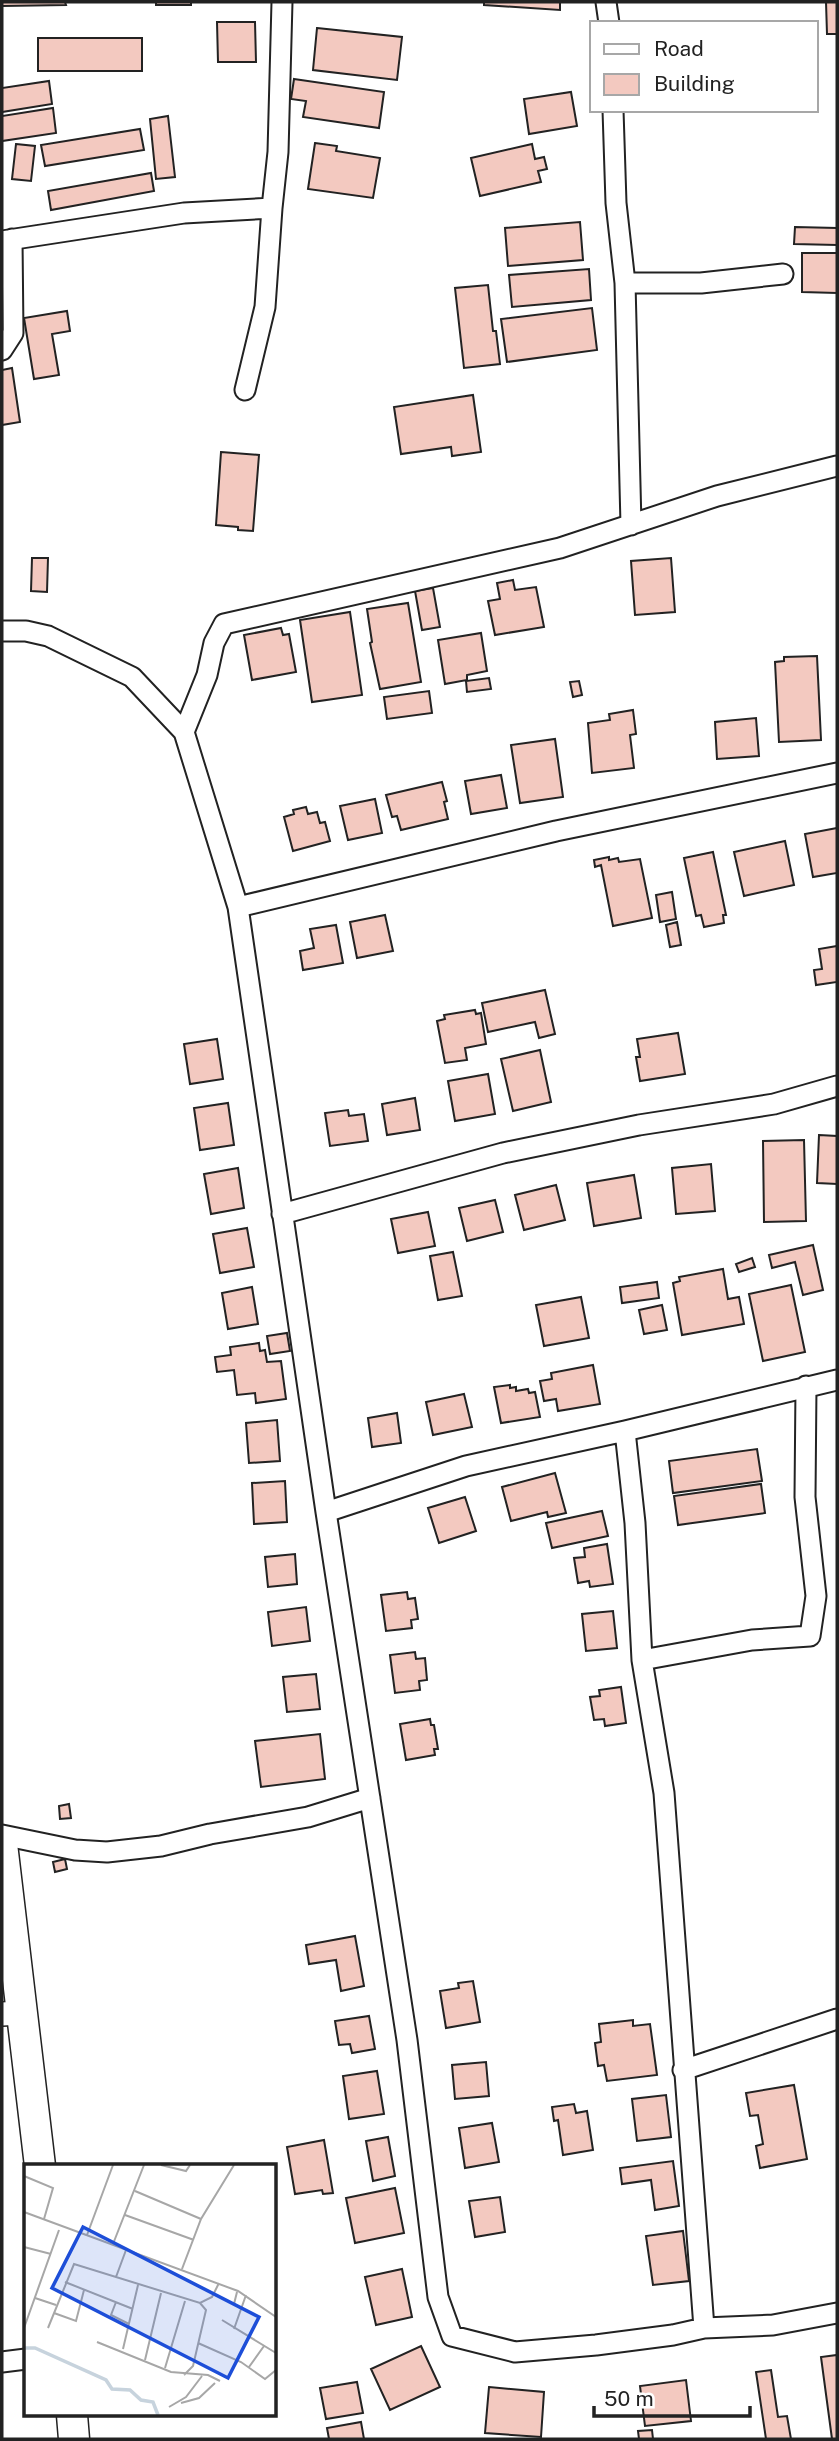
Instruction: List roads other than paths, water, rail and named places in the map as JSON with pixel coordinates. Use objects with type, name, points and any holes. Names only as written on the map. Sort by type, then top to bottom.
[{"type":"main road","points":[[2,1844],[11,2013],[40,2164]]},
{"type":"main road","points":[[72,2416],[74,2439]]},
{"type":"street","points":[[245,390],[265,307],[278,152],[282,2]]},
{"type":"street","points":[[606,2],[609,21]]},
{"type":"street","points":[[613,112],[616,203],[625,283],[631,525]]},
{"type":"street","points":[[2,350],[13,333],[7,240],[184,213],[272,208]]},
{"type":"street","points":[[625,283],[701,283],[783,274]]},
{"type":"street","points":[[184,732],[207,675],[214,643],[225,624],[560,548],[717,496],[837,466]]},
{"type":"street","points":[[2,631],[26,631],[48,636],[132,677],[184,732],[238,907],[326,1512],[407,2040],[438,2297],[452,2336],[515,2352],[596,2345],[704,2328],[773,2325],[837,2313]]},
{"type":"street","points":[[238,907],[556,831],[837,773]]},
{"type":"street","points":[[282,1214],[502,1153],[639,1125],[774,1104],[837,1086]]},
{"type":"street","points":[[326,1512],[466,1466],[625,1431],[806,1385],[837,1380]]},
{"type":"street","points":[[642,1660],[752,1640],[810,1636],[816,1596],[805,1497],[806,1385]]},
{"type":"street","points":[[625,1431],[635,1522],[642,1660],[664,1793],[704,2328]]},
{"type":"street","points":[[2,1835],[75,1850],[107,1852],[161,1846],[210,1834],[308,1817],[370,1798]]},
{"type":"street","points":[[683,2070],[837,2019]]},
{"type":"street","points":[[2,2362],[24,2359]]}]
